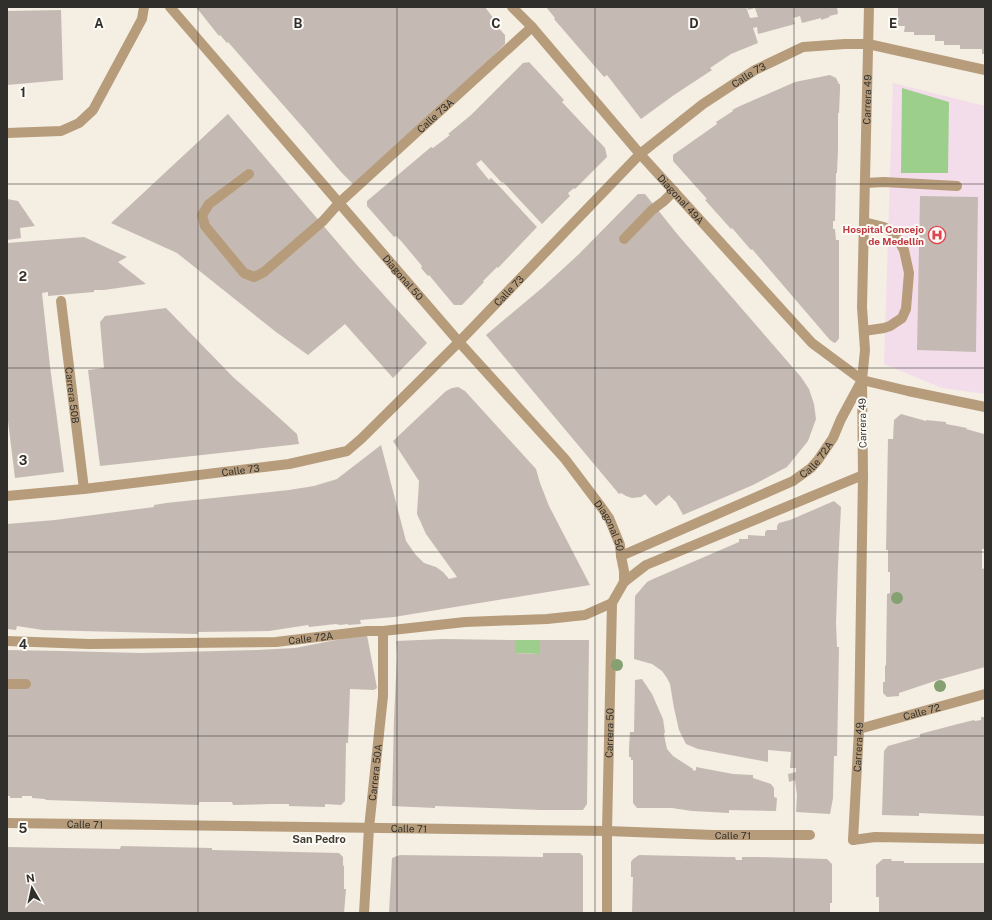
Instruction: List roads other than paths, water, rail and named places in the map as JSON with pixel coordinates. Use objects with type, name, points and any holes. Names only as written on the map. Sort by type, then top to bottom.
[{"type":"street","points":[[7,133],[60,131],[79,124],[93,110],[142,19],[144,7]]},
{"type":"street","name":"Diagonal 50","points":[[170,7],[459,342],[565,459],[609,518],[620,545],[621,556]]},
{"type":"street","name":"Diagonal 49A","points":[[512,7],[532,27],[640,154],[812,343],[862,380]]},
{"type":"street","name":"Carrera 49","points":[[869,7],[862,307],[865,350],[862,380],[863,475],[859,729],[853,840],[875,837],[985,839]]},
{"type":"street","name":"Calle 73A","points":[[249,174],[209,204],[202,215],[205,226],[244,273],[254,277],[264,272],[323,221],[339,203],[532,27]]},
{"type":"street","name":"Calle 73","points":[[7,496],[84,489],[289,464],[347,450],[361,439],[459,342],[640,154],[703,104],[755,70],[803,47],[868,44],[985,70]]},
{"type":"street","points":[[865,183],[884,182],[956,186]]},
{"type":"street","points":[[624,238],[652,210],[674,192]]},
{"type":"street","points":[[864,222],[884,227],[896,236],[904,250],[909,273],[906,309],[902,318],[890,326],[864,331]]},
{"type":"street","name":"Carrera 50B","points":[[61,302],[84,489]]},
{"type":"street","points":[[862,380],[985,407]]},
{"type":"street","name":"Calle 72A","points":[[621,556],[793,481],[811,468],[833,438],[841,419],[862,380]]},
{"type":"street","points":[[624,582],[646,565],[863,475]]},
{"type":"street","points":[[621,556],[624,571],[624,582]]},
{"type":"street","name":"Carrera 50","points":[[607,913],[607,831],[612,603],[624,582]]},
{"type":"street","name":"Calle 72A","points":[[7,641],[89,644],[276,642],[368,631],[382,631],[465,622],[547,619],[585,615],[612,603]]},
{"type":"street","name":"Carrera 50A","points":[[364,913],[369,828],[383,696],[382,631]]},
{"type":"street","points":[[7,684],[26,684]]},
{"type":"street","name":"Calle 72","points":[[859,729],[985,694]]},
{"type":"street","name":"Calle 71","points":[[7,823],[607,831],[714,835],[810,835]]},
{"type":"place","name":"Hospital Concejo de Medellín","points":[[937,235]]},
{"type":"district","name":"San Pedro","points":[[319,839]]}]
